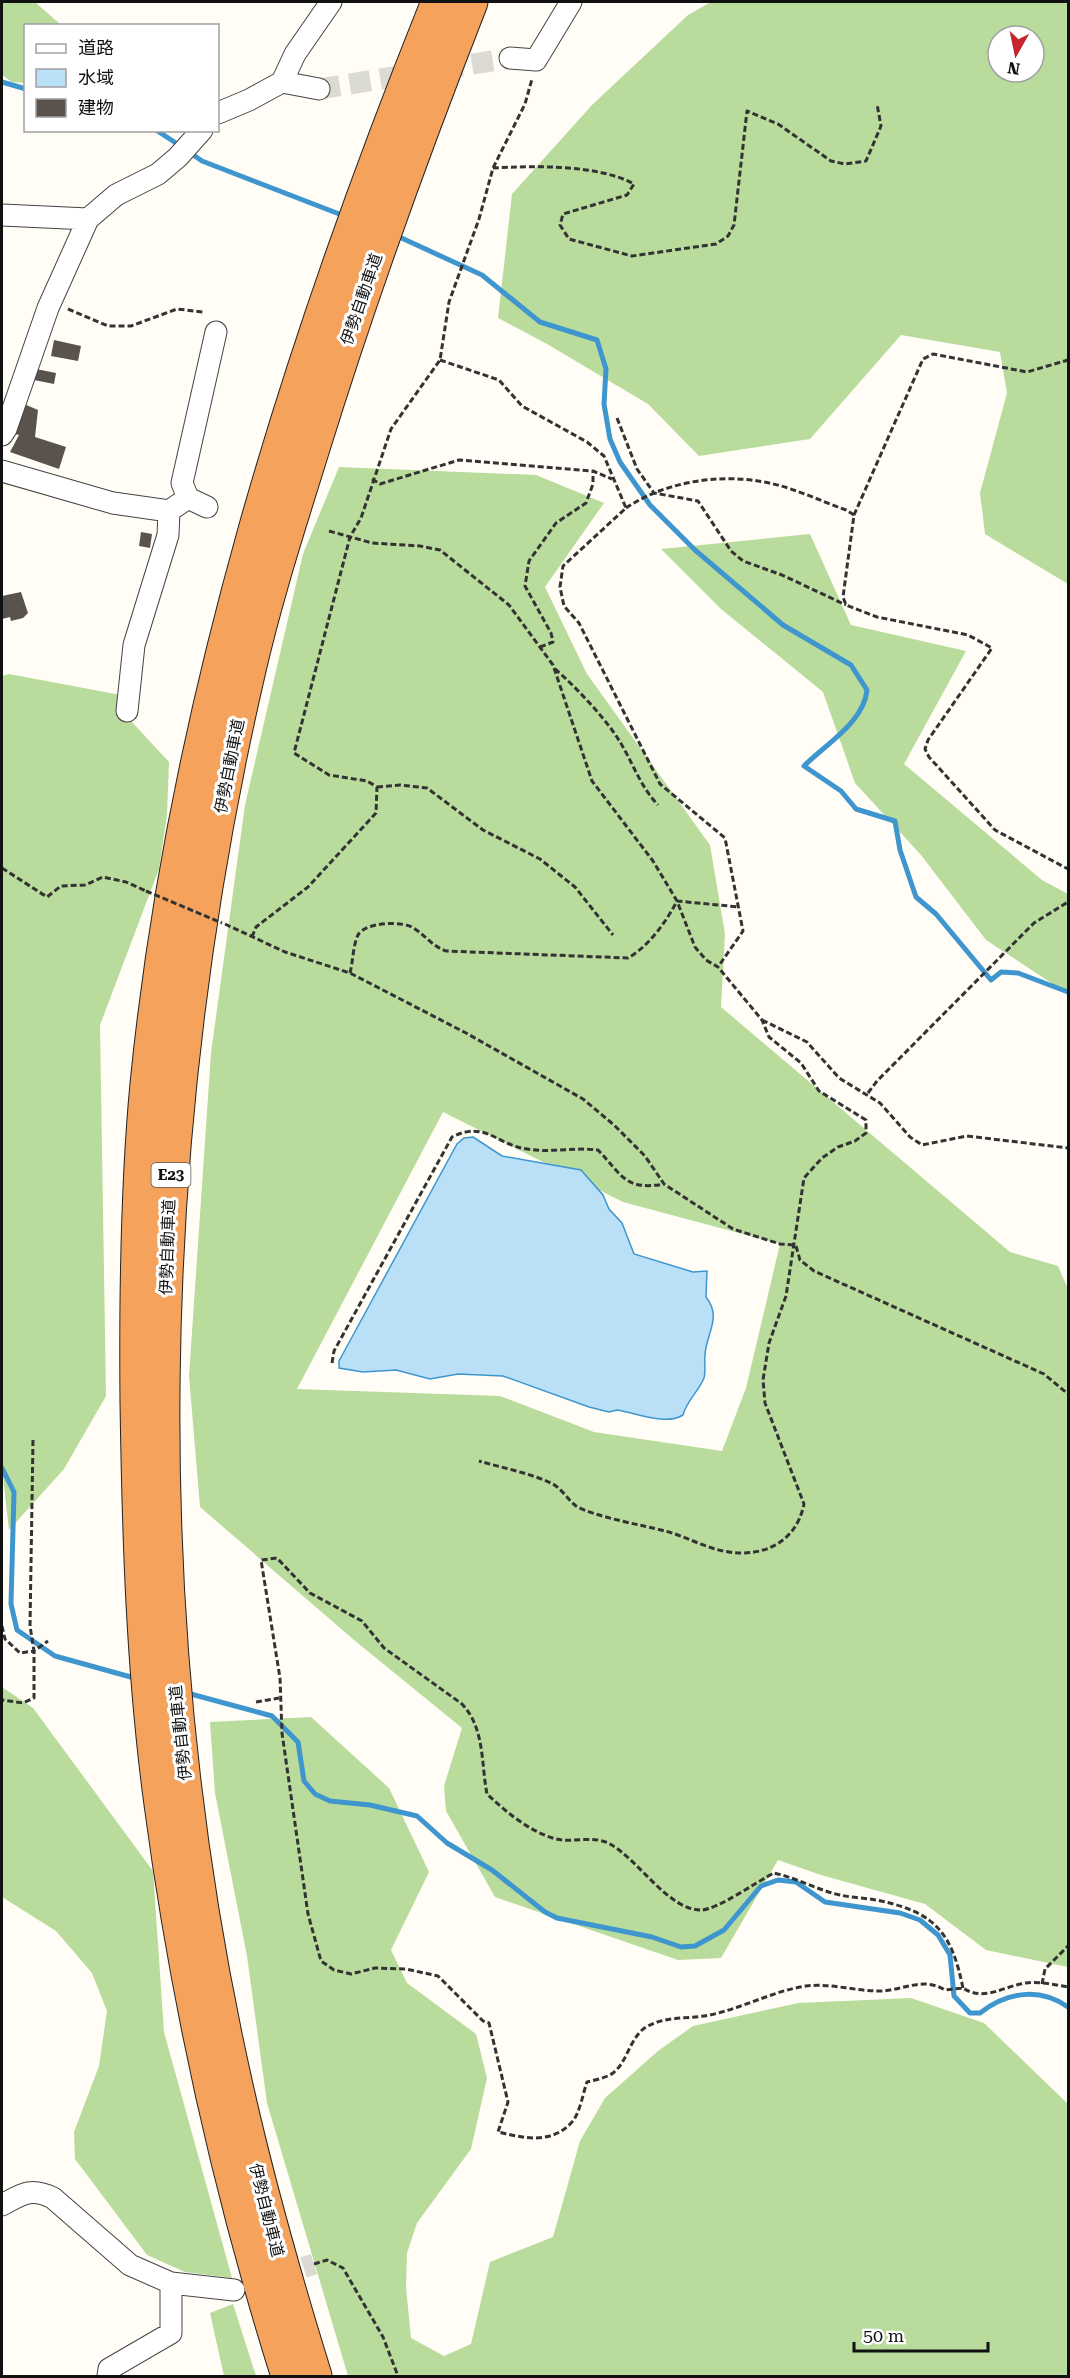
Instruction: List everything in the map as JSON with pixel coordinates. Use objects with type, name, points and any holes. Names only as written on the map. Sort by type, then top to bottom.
[{"type":"highway","name":"伊勢自動車道","points":[[288,2376],[256,2274],[209,2085],[178,1924],[160,1799],[146,1657],[139,1532],[139,1225],[146,1097],[163,959],[188,810],[220,662],[319,317],[386,131],[438,2]]},
{"type":"highway","name":"伊勢自動車道","points":[[315,2376],[281,2267],[235,2080],[205,1919],[186,1796],[172,1657],[167,1536],[164,1373],[166,1233],[177,1096],[193,965],[248,672],[287,532],[349,330],[413,148],[471,2]]},
{"type":"street","points":[[219,113],[282,82],[295,54],[331,2]]},
{"type":"street","points":[[510,58],[536,60],[571,2]]},
{"type":"street","points":[[282,82],[319,89]]},
{"type":"street","points":[[2,435],[48,308],[87,219],[116,195],[158,174],[178,157],[200,132]]},
{"type":"street","points":[[2,215],[87,219]]},
{"type":"street","points":[[2,471],[113,503],[169,511],[197,502],[182,483],[216,332]]},
{"type":"street","points":[[127,711],[134,645],[168,535],[169,511]]},
{"type":"street","points":[[2,2205],[21,2194],[39,2191],[53,2198],[130,2265],[171,2283],[234,2290]]},
{"type":"street","points":[[108,2376],[109,2369],[171,2333],[171,2283]]},
{"type":"path","points":[[536,60],[525,104],[493,168],[479,219],[449,302],[440,360],[391,429],[360,518],[350,537],[294,753],[330,775],[367,781],[377,787],[400,784],[427,788],[483,830],[540,859],[558,873],[575,887],[613,935]]},
{"type":"path","points":[[493,168],[550,166],[622,178],[634,184],[627,195],[563,214],[560,225],[569,239],[632,256],[716,244],[728,236],[734,225],[747,111],[778,124],[831,161],[845,164],[866,161],[881,126],[877,104]]},
{"type":"path","points":[[48,308],[65,308],[108,326],[131,326],[177,309],[203,312]]},
{"type":"path","points":[[846,605],[843,597],[854,515],[923,359],[933,354],[1028,372],[1068,360]]},
{"type":"path","points":[[440,360],[499,380],[522,406],[587,442],[604,456],[626,508]]},
{"type":"path","points":[[617,418],[637,469],[654,493],[698,501],[731,551],[743,561],[782,575],[877,617],[968,635],[992,648],[928,740],[925,749],[995,830],[1068,869]]},
{"type":"path","points":[[372,479],[380,484],[459,460],[593,471],[613,480]]},
{"type":"path","points":[[540,647],[553,642],[551,633],[525,586],[529,561],[555,523],[586,503],[593,484],[593,471]]},
{"type":"path","points":[[718,967],[743,931],[725,838],[660,784],[579,623],[564,606],[560,587],[563,566],[626,508],[670,486],[730,478],[760,481],[846,510],[854,515]]},
{"type":"path","points":[[329,531],[372,543],[420,546],[440,550],[509,605],[554,668],[592,781],[652,861],[677,901],[695,947],[706,960],[718,967],[762,1020],[769,1037],[801,1063],[819,1091],[866,1120],[866,1133],[855,1142],[838,1146],[822,1158],[804,1178],[786,1296],[769,1343],[763,1380],[765,1403],[804,1504],[801,1519],[788,1538],[775,1547],[756,1554],[711,1548],[684,1536],[638,1526],[577,1506],[555,1485],[525,1473],[479,1461]]},
{"type":"path","points":[[554,668],[567,678],[620,741],[646,792],[658,805]]},
{"type":"path","points":[[252,937],[256,927],[308,887],[372,820],[376,813],[377,787]]},
{"type":"path","points":[[2,868],[47,897],[61,886],[84,885],[103,877],[126,882],[285,952],[350,973],[466,1033],[583,1099],[614,1125],[645,1156],[664,1184],[733,1229],[780,1244],[795,1245]]},
{"type":"path","points":[[677,901],[739,907]]},
{"type":"path","points":[[350,973],[358,935],[367,927],[396,924],[414,927],[434,946],[446,951],[628,958],[638,952],[670,914],[677,901]]},
{"type":"path","points":[[868,1093],[1034,923],[1068,902]]},
{"type":"path","points":[[762,1020],[807,1042],[839,1078],[868,1093],[910,1137],[922,1145],[968,1136],[1068,1148]]},
{"type":"path","points":[[332,1363],[334,1351],[452,1137],[466,1130],[481,1130],[526,1149],[598,1150],[620,1177],[637,1187],[664,1184]]},
{"type":"path","points":[[795,1245],[800,1260],[814,1271],[1044,1374],[1068,1394]]},
{"type":"path","points":[[2,1700],[23,1703],[34,1698],[34,1651],[30,1626],[33,1440]]},
{"type":"path","points":[[963,1988],[945,1990],[934,1984],[914,1984],[879,1991],[808,1986],[776,1993],[730,2010],[672,2019],[646,2026],[636,2038],[621,2065],[611,2075],[587,2082],[573,2121],[542,2139],[498,2132],[508,2102],[489,2023],[483,2020],[438,1976],[406,1970],[375,1968],[351,1974],[334,1970],[321,1961],[308,1914],[279,1698],[280,1678],[261,1560],[278,1558],[310,1593],[362,1621],[384,1648],[471,1713],[483,1756],[487,1794],[525,1825],[557,1840],[609,1842],[641,1867],[667,1894],[686,1909],[703,1910],[726,1901],[774,1873],[794,1878],[826,1892],[880,1900],[914,1911],[948,1938],[963,1988],[972,1994],[984,1995],[1029,1982],[1068,1987]]},
{"type":"path","points":[[2,1626],[5,1639],[20,1653],[34,1651],[48,1641]]},
{"type":"path","points":[[256,1702],[279,1698]]},
{"type":"path","points":[[1042,1984],[1045,1970],[1068,1946]]},
{"type":"path","points":[[314,2264],[327,2260],[343,2268],[383,2337],[398,2376]]},
{"type":"green space","points":[[2,2],[35,2],[60,24],[24,24],[24,83],[12,82],[2,75]]},
{"type":"green space","points":[[711,2],[1068,2],[1068,584],[985,534],[980,493],[1007,393],[1000,352],[901,335],[810,439],[699,456],[648,404],[547,344],[498,318],[512,194],[592,105],[688,15]]},
{"type":"green space","points":[[339,467],[536,475],[604,503],[545,587],[587,674],[710,845],[725,934],[721,1007],[1010,1252],[1058,1266],[1068,1289],[1068,1967],[986,1950],[925,1904],[821,1875],[778,1860],[721,1958],[678,1960],[495,1897],[446,1811],[444,1786],[462,1728],[354,1640],[200,1507],[189,1376],[211,1053],[245,805],[303,554]],"holes":[[[443,1112],[623,1202],[780,1244],[746,1388],[722,1451],[594,1432],[500,1396],[297,1389]]]},
{"type":"green space","points":[[810,534],[851,625],[966,651],[904,764],[1042,880],[1068,894],[1068,994],[986,940],[921,855],[855,783],[823,692],[721,609],[661,549]]},
{"type":"green space","points":[[9,674],[121,695],[132,722],[169,762],[167,815],[159,869],[100,1025],[106,1396],[64,1469],[9,1530],[2,1469],[2,676]]},
{"type":"green space","points":[[2,1687],[33,1708],[153,1871],[164,2032],[232,2278],[185,2272],[147,2255],[75,2159],[74,2132],[99,2066],[107,2011],[92,1973],[56,1931],[2,1897]]},
{"type":"green space","points":[[311,1717],[389,1788],[429,1872],[391,1950],[407,1983],[476,2034],[487,2078],[471,2149],[417,2223],[407,2253],[406,2287],[411,2338],[444,2356],[471,2344],[490,2262],[553,2237],[580,2141],[605,2098],[658,2051],[693,2026],[798,2003],[911,1998],[984,2023],[1068,2104],[1068,2376],[348,2376],[267,2103],[247,1956],[215,1793],[210,1722]]},
{"type":"green space","points":[[233,2304],[256,2376],[224,2376],[210,2313]]},
{"type":"water","points":[[473,1137],[502,1156],[581,1170],[603,1195],[609,1209],[622,1223],[634,1254],[693,1272],[707,1271],[706,1297],[711,1304],[713,1318],[706,1346],[705,1375],[683,1415],[660,1419],[617,1410],[609,1412],[503,1376],[458,1374],[430,1379],[396,1370],[363,1372],[339,1368],[339,1361],[457,1144],[464,1138]]},
{"type":"building","points":[[54,340],[81,346],[78,361],[51,356]]},
{"type":"building","points":[[36,369],[56,373],[54,384],[34,380]]},
{"type":"building","points":[[24,404],[38,410],[35,437],[66,447],[59,469],[10,452],[19,435],[15,434]]},
{"type":"building","points":[[141,532],[152,534],[150,548],[139,546]]},
{"type":"building","points":[[21,592],[28,613],[23,618],[11,621],[10,617],[2,619],[2,596]]},
{"type":"waterway","points":[[2,82],[24,88]]},
{"type":"waterway","points":[[159,132],[182,147]]},
{"type":"waterway","points":[[189,152],[202,161],[347,217]]},
{"type":"waterway","points":[[395,235],[482,275],[540,322],[597,340],[606,369],[604,404],[610,439],[620,462],[650,505],[695,550],[783,625],[851,665],[867,690],[864,702],[852,722],[804,766],[841,791],[856,809],[895,821],[900,850],[916,897],[936,914],[991,980],[1001,972],[1018,973],[1068,992]]},
{"type":"waterway","points":[[2,1468],[14,1492],[11,1604],[17,1630],[55,1656],[138,1679]]},
{"type":"waterway","points":[[187,1693],[272,1716],[298,1742],[304,1781],[315,1794],[330,1801],[370,1805],[417,1816],[447,1843],[492,1870],[545,1912],[557,1918],[652,1937],[681,1947],[695,1946],[724,1930],[761,1886],[778,1880],[796,1882],[825,1902],[900,1913],[920,1920],[938,1935],[950,1955],[954,1996],[970,2013],[980,2013],[1001,2000],[1023,1995],[1046,1997],[1068,2007]]},
{"type":"tunnel","points":[[319,89],[510,58]]},
{"type":"tunnel","points":[[274,2277],[314,2264]]}]
